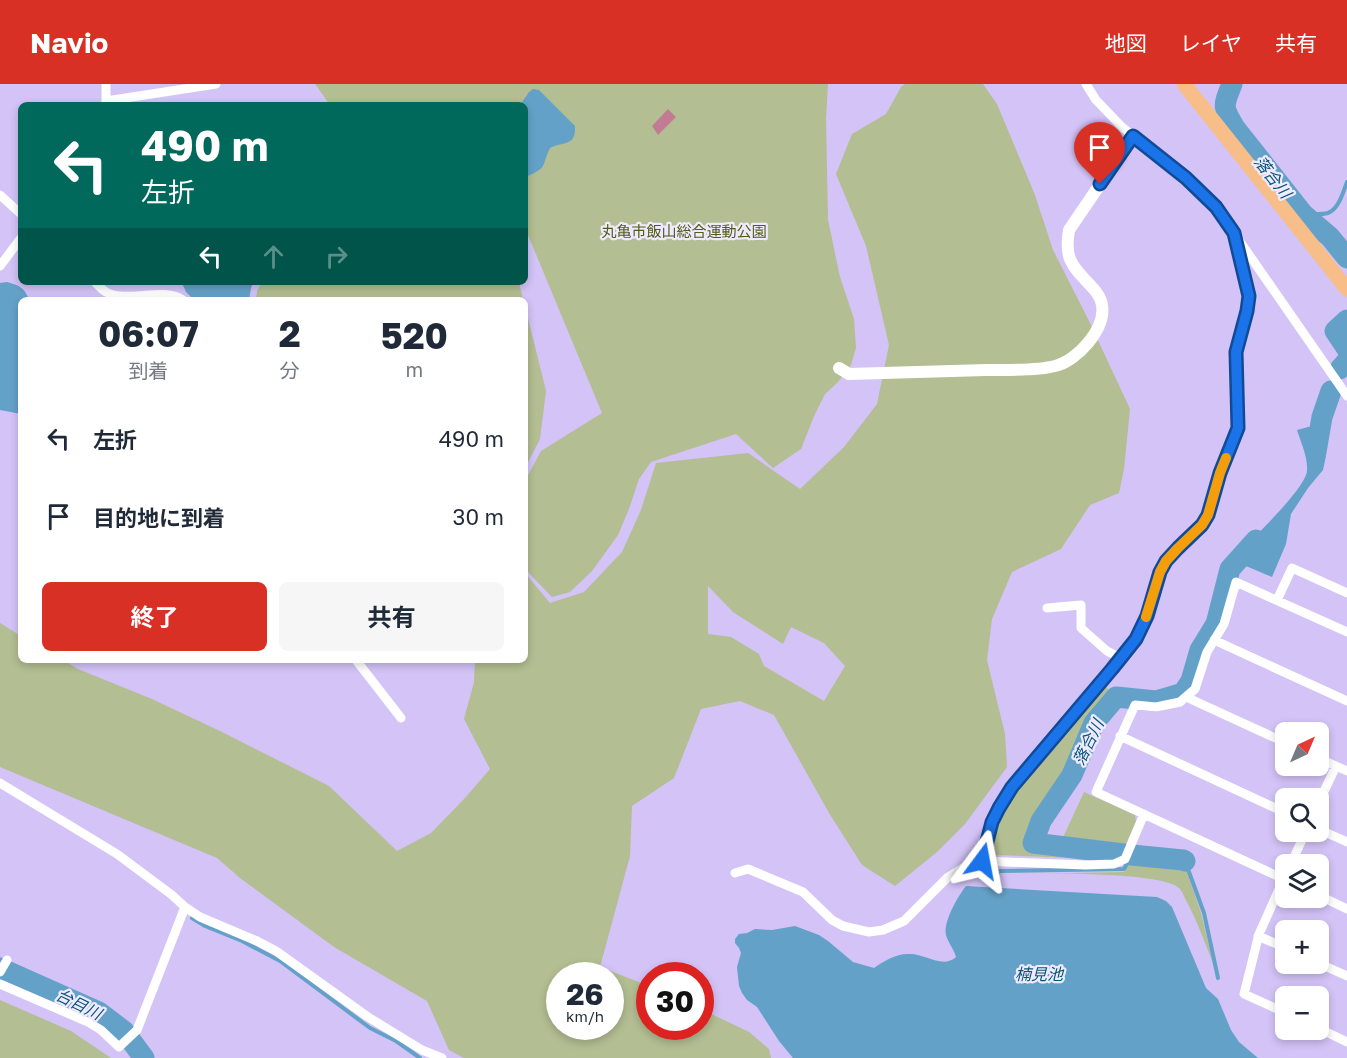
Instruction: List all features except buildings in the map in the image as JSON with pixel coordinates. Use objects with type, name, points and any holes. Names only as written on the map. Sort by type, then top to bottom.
[{"type":"main road","points":[[1184,84],[1347,289]]},
{"type":"street","points":[[106,84],[106,102]]},
{"type":"street","points":[[112,102],[216,84]]},
{"type":"street","points":[[1086,84],[1096,100],[1122,127],[1186,178],[1216,207],[1347,396]]},
{"type":"street","points":[[839,368],[849,374],[1026,369],[1056,366],[1075,357],[1089,342],[1101,323],[1102,305],[1096,291],[1070,261],[1066,246],[1069,230],[1133,136]]},
{"type":"street","points":[[0,195],[18,211]]},
{"type":"street","points":[[982,861],[992,822],[1012,787],[1136,639],[1147,616],[1160,572],[1166,561],[1202,525],[1208,515],[1220,473],[1238,428],[1236,352],[1249,296],[1234,233]]},
{"type":"street","points":[[0,266],[18,242]]},
{"type":"street","points":[[98,285],[107,293],[118,296],[171,295],[177,297]]},
{"type":"street","points":[[1277,600],[1292,568],[1347,593]]},
{"type":"street","points":[[1275,873],[1096,792],[1135,705],[1156,707],[1180,702],[1195,689],[1207,652],[1224,624],[1236,582],[1347,632]]},
{"type":"street","points":[[1047,608],[1081,605],[1081,628],[1107,651],[1121,658]]},
{"type":"street","points":[[1214,640],[1347,701]]},
{"type":"street","points":[[358,663],[401,718]]},
{"type":"street","points":[[1186,697],[1275,738]]},
{"type":"street","points":[[1120,736],[1275,808]]},
{"type":"street","points":[[1329,763],[1347,771]]},
{"type":"street","points":[[1326,788],[1336,766]]},
{"type":"street","points":[[0,783],[117,854],[186,907],[216,924],[276,951],[368,1017],[437,1057]]},
{"type":"street","points":[[735,873],[748,869],[803,892],[832,920],[843,926],[869,932],[883,930],[904,921],[948,877],[966,866],[982,861],[1114,864],[1125,859],[1144,814]]},
{"type":"street","points":[[1329,834],[1347,842]]},
{"type":"street","points":[[1275,899],[1258,936],[1244,994],[1275,1008]]},
{"type":"street","points":[[1329,900],[1347,909]]},
{"type":"street","points":[[0,984],[88,1022],[119,1047],[135,1032],[186,907]]},
{"type":"street","points":[[1258,936],[1275,943]]},
{"type":"street","points":[[1329,968],[1347,976]]},
{"type":"street","points":[[1329,1034],[1347,1042]]},
{"type":"green space","name":"丸亀市飯山総合運動公園","points":[[315,84],[828,84],[826,119],[828,220],[840,277],[854,319],[856,348],[851,365],[825,394],[801,449],[773,468],[736,434],[651,462],[639,479],[618,535],[592,571],[570,592],[552,597],[528,572],[528,475],[541,451],[602,413],[528,235],[528,102],[328,102]]},
{"type":"green space","points":[[905,84],[983,84],[997,104],[1035,195],[1053,250],[1130,409],[1124,469],[1119,493],[1090,505],[1061,549],[1012,572],[992,619],[987,660],[1005,734],[1007,767],[965,824],[937,852],[895,886],[862,865],[829,813],[774,715],[740,701],[701,709],[674,778],[632,806],[630,856],[601,962],[546,962],[546,1040],[624,1040],[624,976],[636,981],[636,1040],[714,1040],[714,1015],[749,1032],[769,1049],[771,1058],[464,1058],[449,1050],[427,1001],[334,947],[240,878],[217,858],[0,767],[0,623],[18,634],[18,663],[68,663],[222,732],[329,786],[397,851],[431,833],[490,769],[464,719],[474,682],[475,663],[528,663],[528,577],[550,603],[584,592],[622,552],[641,510],[656,463],[748,453],[800,489],[844,447],[877,404],[889,345],[866,246],[836,174],[852,134],[886,114]],"holes":[[[708,586],[733,612],[783,644],[791,627],[824,643],[845,666],[824,701],[764,666],[759,654],[731,637],[708,634]]]},
{"type":"green space","points":[[260,285],[520,285],[522,297],[256,297]]},
{"type":"green space","points":[[528,318],[546,391],[540,439],[528,462]]},
{"type":"green space","points":[[1106,687],[1114,695],[1092,721],[1068,777],[1039,822],[1029,845],[1114,856],[1100,859],[996,855],[991,836],[997,820],[1015,789]]},
{"type":"green space","points":[[1084,792],[1135,815],[1136,822],[1123,851],[1060,844]]},
{"type":"green space","points":[[1133,858],[1184,863],[1201,913],[1213,963],[1195,918],[1179,888],[1169,883],[1128,876],[1037,874],[1124,872]]},
{"type":"green space","points":[[0,1000],[71,1031],[111,1058],[0,1058]]},
{"type":"water","points":[[533,89],[539,90],[575,126],[575,133],[568,142],[550,148],[541,169],[528,176],[528,102],[522,102]]},
{"type":"water","points":[[0,283],[15,284],[28,297],[18,297],[18,413],[0,410]]},
{"type":"water","points":[[183,285],[252,285],[250,297],[191,297]]},
{"type":"water","points":[[1327,422],[1321,446],[1326,456],[1323,470],[1291,514],[1286,544],[1272,577],[1234,561],[1289,501],[1304,479],[1307,471],[1306,461],[1297,430]]},
{"type":"water","name":"楠見池","points":[[966,886],[1157,897],[1166,901],[1172,907],[1206,988],[1218,999],[1231,1030],[1239,1042],[1258,1058],[793,1058],[757,1007],[742,993],[737,967],[741,953],[735,939],[739,934],[755,929],[772,930],[795,926],[819,935],[853,962],[874,968],[891,958],[905,954],[946,962],[951,960],[956,957],[946,935],[947,923],[955,902]]},
{"type":"waterway","name":"落合川","points":[[1232,84],[1225,106],[1235,128],[1303,214],[1330,237],[1347,258]]},
{"type":"waterway","points":[[1303,214],[1322,214],[1332,211],[1340,200],[1347,182]]},
{"type":"waterway","name":"落合川","points":[[1347,320],[1335,331],[1347,349]]},
{"type":"waterway","name":"落合川","points":[[1340,369],[1347,361]]},
{"type":"waterway","name":"落合川","points":[[1316,452],[1322,417],[1331,391]]},
{"type":"waterway","name":"落合川","points":[[1185,861],[1033,843],[1041,821],[1072,775],[1094,723],[1116,697],[1156,701],[1183,693],[1191,681],[1200,650],[1216,624],[1230,569],[1256,540]]},
{"type":"waterway","name":"落合川","points":[[998,873],[999,871],[1124,869],[1132,855]]},
{"type":"waterway","points":[[1185,861],[1204,913],[1218,978]]},
{"type":"waterway","points":[[192,918],[280,961],[370,1028],[396,1041],[420,1058]]},
{"type":"waterway","name":"台目川","points":[[0,968],[99,1012],[124,1031],[144,1058]]},
{"type":"slow traffic","points":[[1146,617],[1160,572],[1166,561],[1202,525],[1208,515],[1226,458]]},
{"type":"route","points":[[982,861],[992,822],[1012,787],[1136,639],[1147,616],[1160,572],[1166,561],[1202,525],[1208,515],[1220,473],[1238,428],[1236,352],[1249,296],[1234,233],[1216,207],[1186,178],[1133,136],[1100,184]]}]
